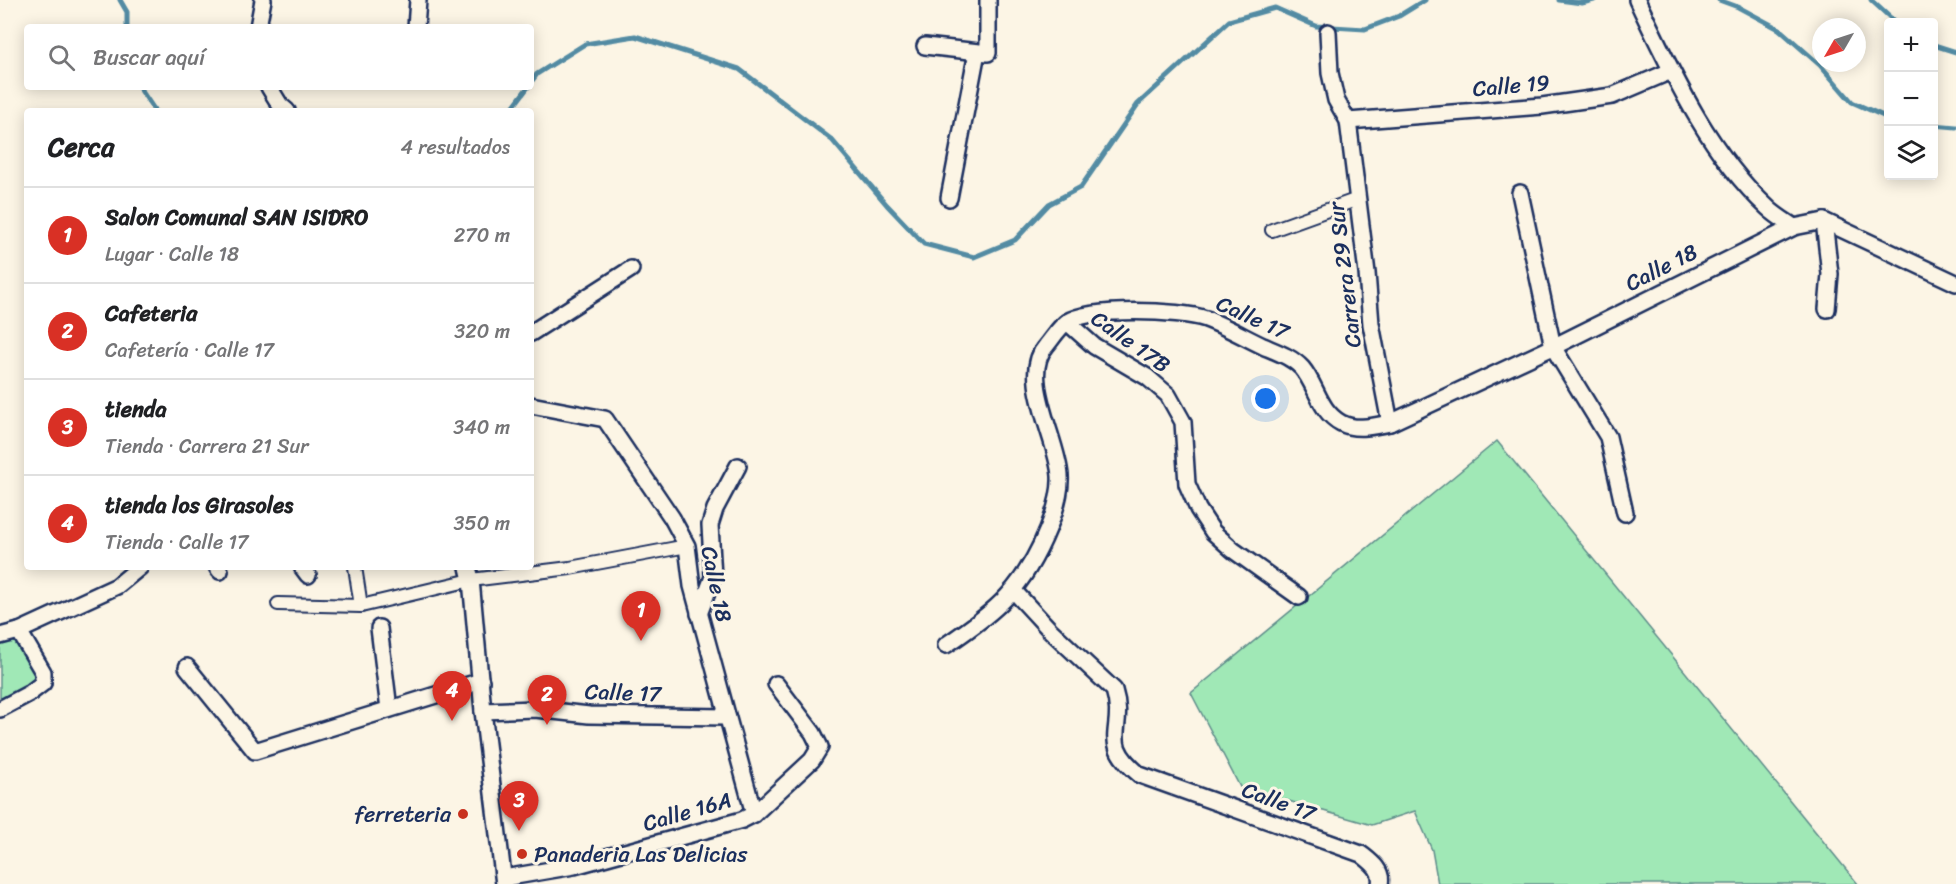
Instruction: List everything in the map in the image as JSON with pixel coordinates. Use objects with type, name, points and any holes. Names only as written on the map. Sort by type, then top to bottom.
[{"type":"street","points":[[259,24],[263,0]]},
{"type":"street","points":[[416,24],[418,0]]},
{"type":"street","points":[[949,198],[982,52],[988,0]]},
{"type":"street","points":[[1637,0],[1671,71],[1698,118],[1732,167],[1768,209],[1794,227]]},
{"type":"street","name":"Carrera 29 Sur","points":[[1328,32],[1330,73],[1336,100],[1348,121],[1371,324],[1390,423]]},
{"type":"street","points":[[925,46],[982,52]]},
{"type":"street","name":"Calle 19","points":[[1348,121],[1542,106],[1600,98],[1612,96],[1671,71]]},
{"type":"street","points":[[271,90],[283,108]]},
{"type":"street","points":[[1520,193],[1552,347],[1608,437],[1625,513]]},
{"type":"street","points":[[1272,230],[1358,199]]},
{"type":"street","points":[[1824,221],[1956,283]]},
{"type":"street","points":[[1824,221],[1830,274],[1827,309]]},
{"type":"street","name":"Calle 18","points":[[1390,423],[1552,347],[1794,227],[1824,221]]},
{"type":"street","points":[[534,331],[631,269]]},
{"type":"street","name":"Calle 17","points":[[1067,322],[1095,312],[1125,311],[1204,318],[1284,354],[1302,368],[1332,417],[1344,425],[1361,428],[1390,423]]},
{"type":"street","points":[[945,645],[983,621],[1014,591],[1038,555],[1054,513],[1060,477],[1055,451],[1038,396],[1036,374],[1041,351],[1067,322]]},
{"type":"street","name":"Calle 17B","points":[[1067,322],[1094,346],[1147,378],[1168,395],[1183,422],[1187,484],[1198,509],[1213,532],[1233,550],[1299,597]]},
{"type":"street","name":"Calle 18","points":[[534,406],[605,419],[672,518],[687,546],[692,586],[754,814]]},
{"type":"street","points":[[699,614],[713,577],[710,525],[715,509],[738,466]]},
{"type":"street","points":[[534,570],[570,568],[687,546]]},
{"type":"street","points":[[0,636],[19,631],[117,586],[136,570]]},
{"type":"street","points":[[355,570],[361,606]]},
{"type":"street","points":[[278,604],[361,606],[469,573],[530,570]]},
{"type":"street","points":[[469,573],[504,881]]},
{"type":"street","name":"Calle 17","points":[[1014,591],[1050,630],[1113,690],[1118,702],[1115,743],[1119,754],[1140,775],[1361,854],[1376,866],[1381,879],[1380,884]]},
{"type":"street","points":[[379,628],[389,709]]},
{"type":"street","points":[[0,709],[30,693],[43,683],[43,672],[19,631]]},
{"type":"street","points":[[187,667],[255,752],[481,681]]},
{"type":"street","name":"Calle 16A","points":[[504,881],[574,866],[742,820],[754,814],[812,760],[820,747],[813,733],[776,684]]},
{"type":"street","name":"Calle 17","points":[[483,711],[535,709],[589,715],[726,717]]},
{"type":"green space","points":[[1497,441],[1858,884],[1438,884],[1432,850],[1415,811],[1372,825],[1240,787],[1191,693]]},
{"type":"green space","points":[[16,636],[38,682],[0,700],[0,641]]},
{"type":"waterway","points":[[120,0],[127,12],[127,24]]},
{"type":"waterway","points":[[534,78],[585,44],[635,36],[739,69],[832,140],[887,205],[924,244],[974,257],[1015,240],[1049,204],[1081,187],[1138,104],[1229,21],[1275,8],[1316,26],[1365,29],[1399,16],[1425,0]]},
{"type":"waterway","points":[[1559,0],[1582,3],[1594,0]]},
{"type":"waterway","points":[[1719,0],[1738,7],[1779,29],[1820,65],[1852,102],[1884,116]]},
{"type":"waterway","points":[[1871,0],[1891,18]]},
{"type":"waterway","points":[[1938,46],[1956,52]]},
{"type":"waterway","points":[[141,90],[153,108]]},
{"type":"waterway","points":[[512,108],[526,90]]},
{"type":"waterway","points":[[1938,125],[1956,127]]},
{"type":"place","name":"Salon Comunal SAN ISIDRO","points":[[641,641]]},
{"type":"place","name":"tienda los Girasoles","points":[[452,721]]},
{"type":"place","name":"Cafeteria","points":[[547,725]]},
{"type":"place","name":"ferreteria","points":[[463,814]]},
{"type":"place","name":"tienda","points":[[519,831]]},
{"type":"place","name":"Panaderia Las Delicias","points":[[522,854]]}]
